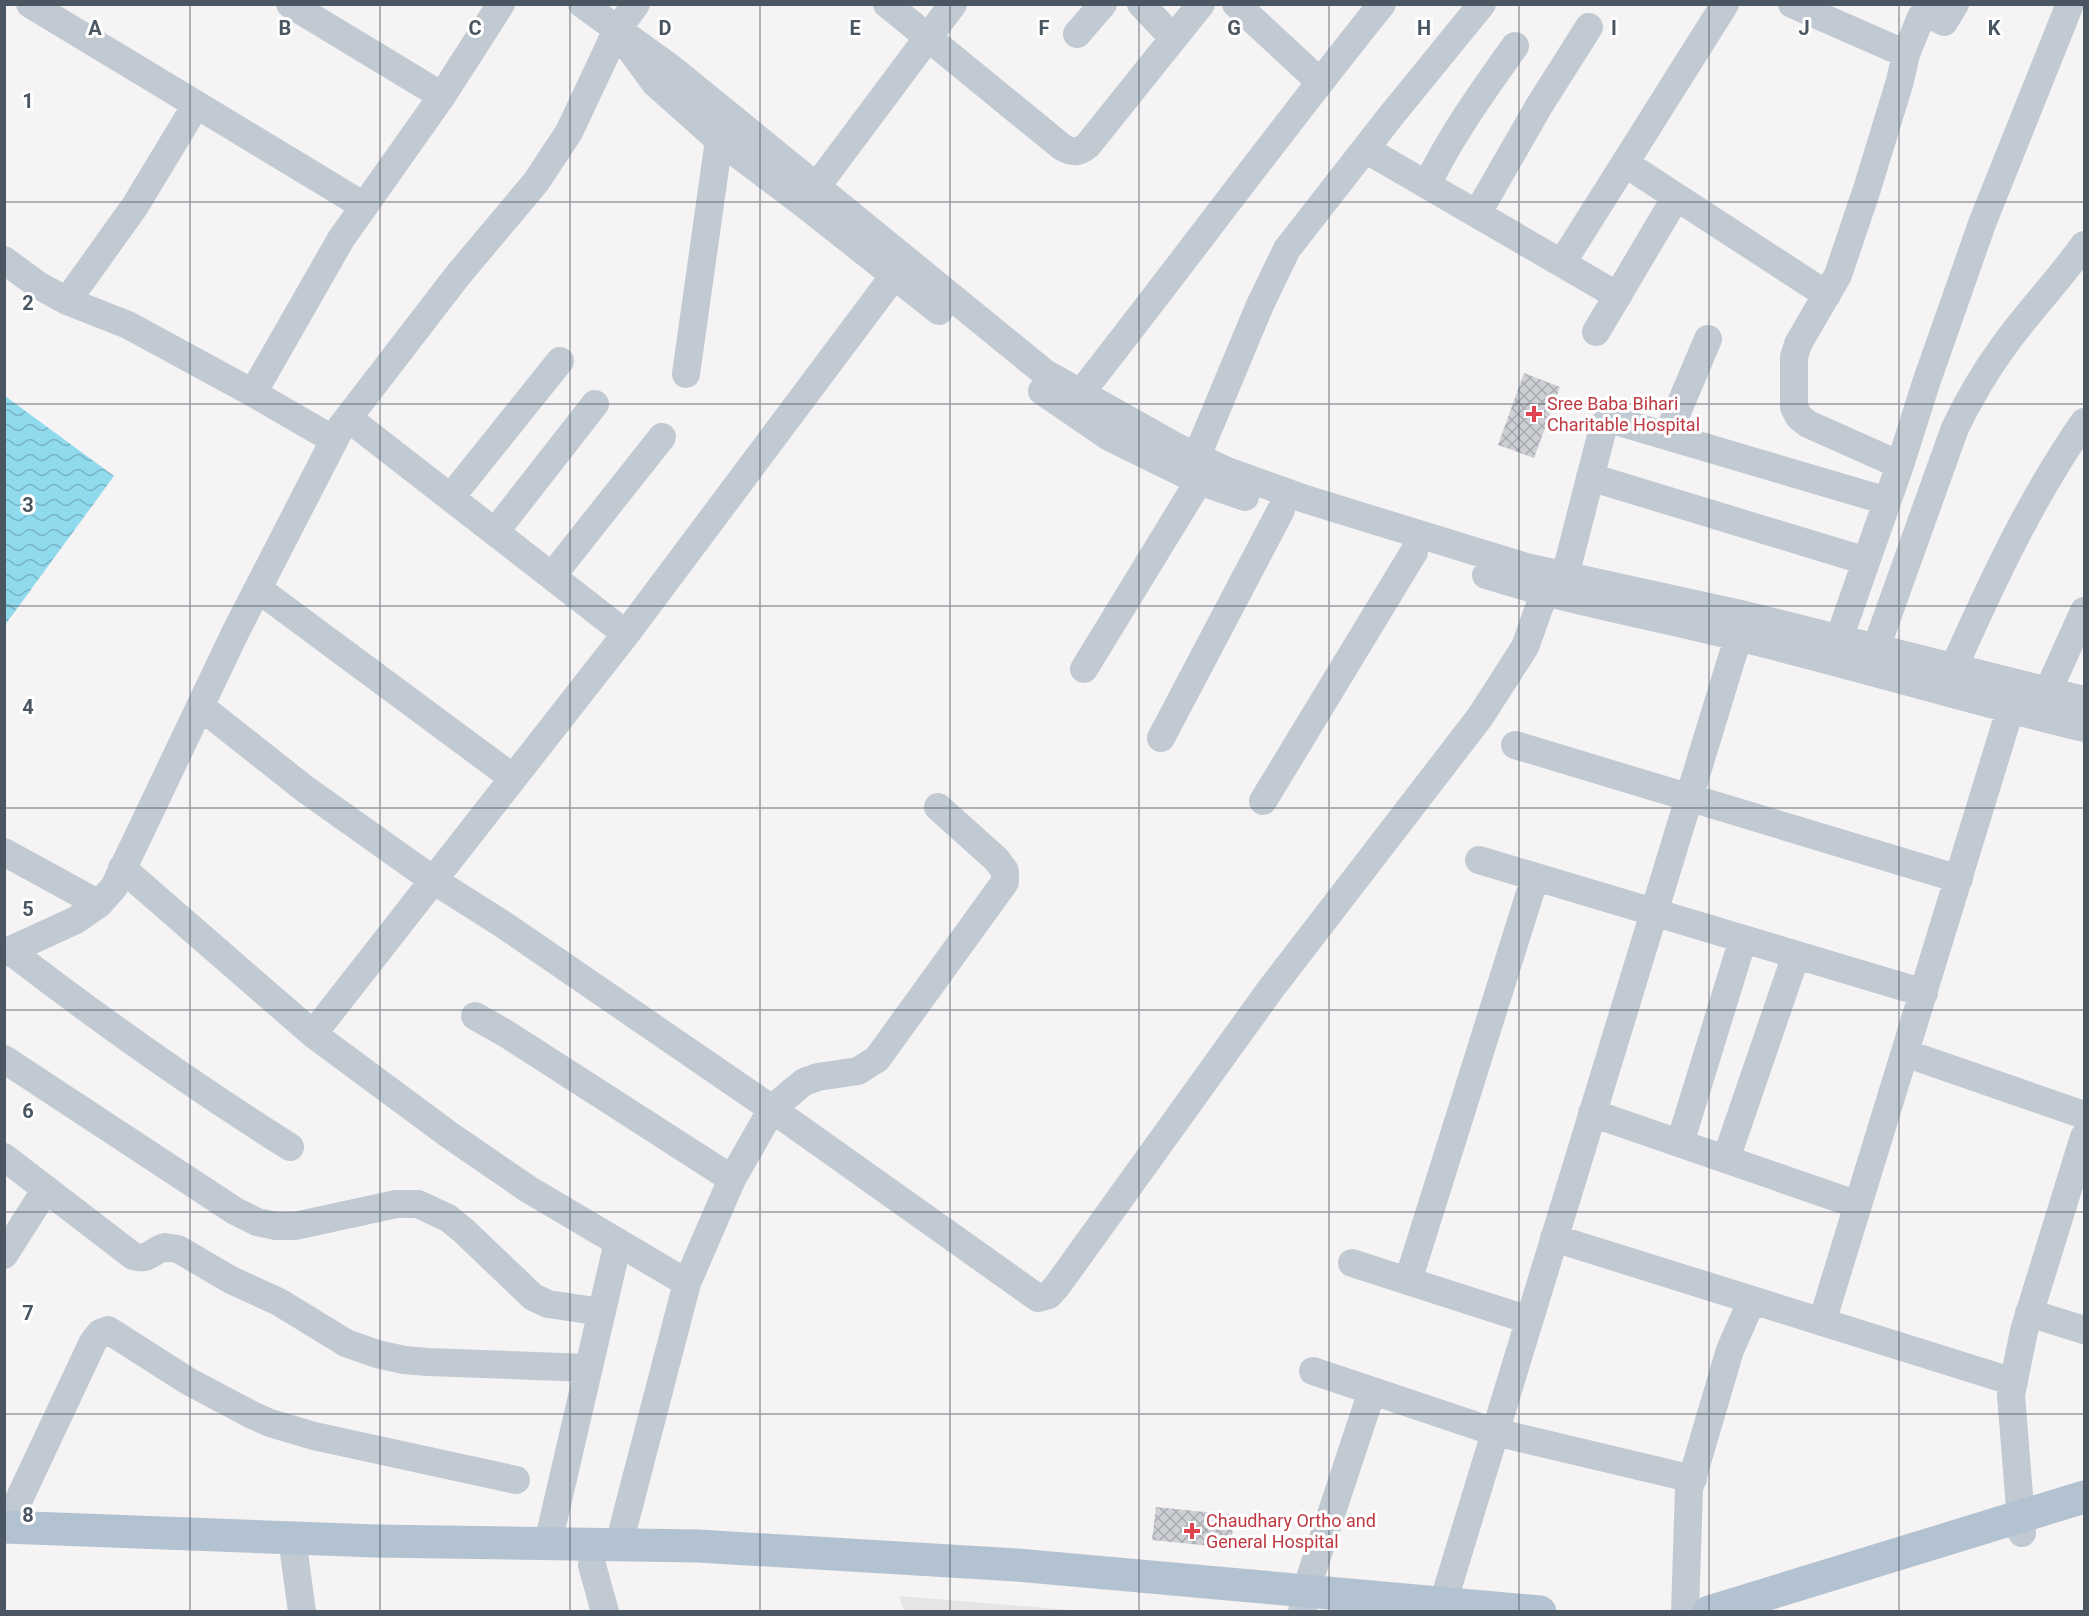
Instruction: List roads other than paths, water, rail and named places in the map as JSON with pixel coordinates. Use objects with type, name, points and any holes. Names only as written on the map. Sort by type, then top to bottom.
[{"type":"main road","points":[[1764,1611],[2022,1525],[2085,1497]]},
{"type":"main road","points":[[1714,1610],[2022,1525],[2085,1515]]},
{"type":"main road","points":[[5,1534],[293,1546],[592,1565],[697,1568],[1015,1586],[1307,1606],[1443,1603],[1540,1611]]},
{"type":"main road","points":[[293,1546],[548,1543],[710,1546],[1017,1565],[1307,1606]]},
{"type":"street","points":[[30,4],[364,206]]},
{"type":"street","points":[[290,4],[442,96]]},
{"type":"street","points":[[253,393],[341,239],[442,96],[501,4]]},
{"type":"street","points":[[582,4],[671,68],[727,130],[900,268],[1033,385],[1109,437],[1198,468],[1281,510],[1524,587],[1555,584]]},
{"type":"street","points":[[290,1147],[203,1092],[7,952],[76,920],[99,904],[114,887],[200,706],[341,429],[458,275],[536,182],[569,132],[617,30],[636,4]]},
{"type":"street","points":[[887,4],[1062,147],[1072,152],[1080,151],[1088,145],[1201,4]]},
{"type":"street","points":[[810,195],[953,4]]},
{"type":"street","points":[[1077,34],[1103,4]]},
{"type":"street","points":[[1141,4],[1173,38]]},
{"type":"street","points":[[1236,4],[1320,82]]},
{"type":"street","points":[[1080,394],[1382,4]]},
{"type":"street","points":[[1084,669],[1198,468],[1276,267],[1287,249],[1365,148],[1482,4]]},
{"type":"street","points":[[1562,263],[1725,4]]},
{"type":"street","points":[[1792,4],[1822,10],[1906,54]]},
{"type":"street","points":[[1900,465],[1808,424],[1799,417],[1794,407],[1794,357],[1798,344],[1838,275],[1900,81],[1906,54],[1921,17],[1927,13],[1944,22],[1955,4]]},
{"type":"street","points":[[1835,650],[1983,221],[2075,8]]},
{"type":"street","points":[[1477,214],[1539,106],[1589,27]]},
{"type":"street","points":[[1427,184],[1461,124],[1515,46]]},
{"type":"street","points":[[67,301],[146,190],[196,105]]},
{"type":"street","points":[[686,374],[727,130]]},
{"type":"street","points":[[1365,148],[1618,296]]},
{"type":"street","points":[[1626,164],[1827,295]]},
{"type":"street","points":[[1596,332],[1676,197]]},
{"type":"street","points":[[1876,648],[1951,439],[1965,407],[2004,345],[2085,245]]},
{"type":"street","points":[[4,260],[38,285],[67,301],[128,326],[253,393],[341,429],[451,497],[626,634]]},
{"type":"street","points":[[900,268],[1045,373],[1173,445],[1198,468],[1227,471],[1305,499],[1526,567],[1555,584],[1742,626],[1835,650],[2010,710],[2085,728]]},
{"type":"street","points":[[313,1034],[626,634],[900,268]]},
{"type":"street","points":[[1667,436],[1708,339]]},
{"type":"street","points":[[451,497],[560,361]]},
{"type":"street","points":[[495,532],[596,404]]},
{"type":"street","points":[[200,706],[305,789],[433,880],[504,925],[772,1109],[1038,1298],[1049,1295],[1270,990],[1480,717],[1525,647],[1555,584],[1590,477],[1604,424],[1608,421],[1619,422],[1887,501]]},
{"type":"street","points":[[1954,667],[1995,578],[2039,492],[2085,422]]},
{"type":"street","points":[[552,576],[662,437]]},
{"type":"street","points":[[1590,477],[1866,561]]},
{"type":"street","points":[[1161,738],[1281,510]]},
{"type":"street","points":[[1263,801],[1414,552]]},
{"type":"street","points":[[258,589],[513,778]]},
{"type":"street","points":[[2048,691],[2085,611]]},
{"type":"street","points":[[1443,1603],[1742,626]]},
{"type":"street","points":[[1835,650],[1876,648],[2085,700]]},
{"type":"street","points":[[1822,1322],[2010,710]]},
{"type":"street","points":[[1515,745],[1959,879]]},
{"type":"street","points":[[619,1544],[687,1283],[732,1179],[772,1109],[804,1082],[818,1077],[858,1071],[877,1059],[1005,882],[1005,871],[996,859],[938,807]]},
{"type":"street","points":[[4,852],[99,904]]},
{"type":"street","points":[[1479,860],[1923,993]]},
{"type":"street","points":[[123,868],[313,1034],[486,1161],[528,1189],[687,1283]]},
{"type":"street","points":[[1408,1281],[1535,877]]},
{"type":"street","points":[[1680,1143],[1743,939]]},
{"type":"street","points":[[1726,1160],[1796,955]]},
{"type":"street","points":[[475,1016],[732,1179]]},
{"type":"street","points":[[1905,1053],[2085,1114]]},
{"type":"street","points":[[4,1059],[235,1212],[257,1222],[276,1226],[296,1226],[396,1204],[418,1204],[448,1218],[533,1297],[548,1304],[602,1312]]},
{"type":"street","points":[[1592,1113],[1858,1205]]},
{"type":"street","points":[[2022,1525],[2011,1395],[2029,1313],[2078,1180],[2085,1137]]},
{"type":"street","points":[[4,1157],[133,1256],[141,1259],[165,1246],[178,1249],[231,1280],[279,1302],[346,1343],[377,1354],[404,1360],[589,1368]]},
{"type":"street","points":[[4,1255],[46,1189]]},
{"type":"street","points":[[1554,1238],[2014,1382]]},
{"type":"street","points":[[548,1543],[618,1242]]},
{"type":"street","points":[[1352,1263],[1529,1320]]},
{"type":"street","points":[[1714,1610],[1689,1490],[1730,1350],[1752,1300]]},
{"type":"street","points":[[2029,1313],[2085,1330]]},
{"type":"street","points":[[5,1534],[93,1342],[100,1333],[108,1330],[188,1381],[270,1423],[314,1436],[516,1480]]},
{"type":"street","points":[[1313,1371],[1495,1432],[1693,1479]]},
{"type":"street","points":[[1307,1606],[1372,1391]]},
{"type":"street","points":[[293,1546],[302,1611]]},
{"type":"street","points":[[592,1565],[605,1611]]},
{"type":"water","points":[[5,396],[114,476],[5,625]]},
{"type":"place","name":"Sree Baba Bihari Charitable Hospital","points":[[1534,414]]},
{"type":"place","name":"Chaudhary Ortho and General Hospital","points":[[1192,1531]]}]
